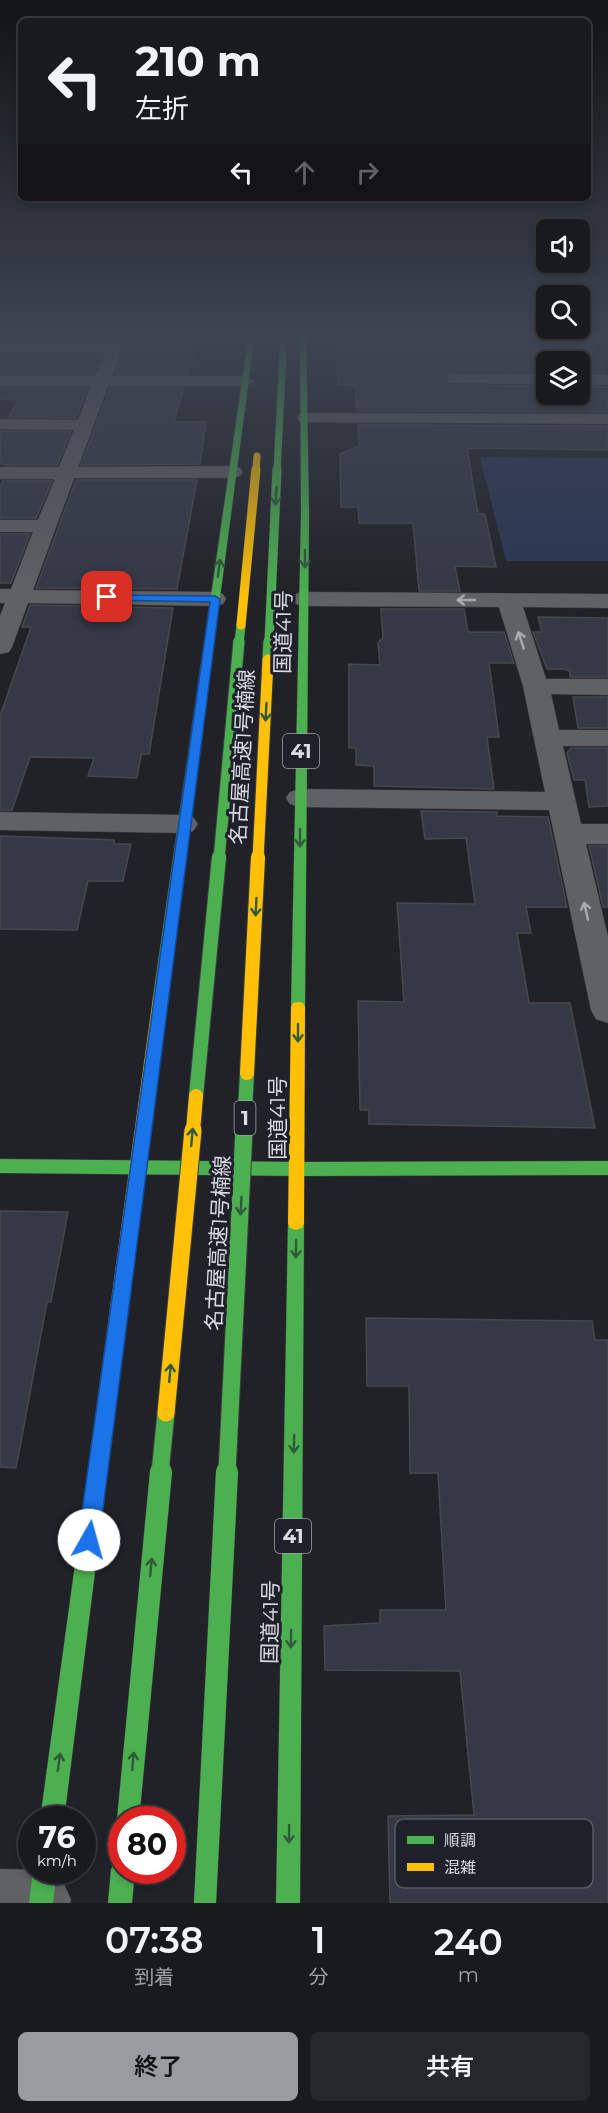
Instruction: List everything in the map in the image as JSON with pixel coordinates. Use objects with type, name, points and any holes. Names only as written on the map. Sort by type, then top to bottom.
[{"type":"main road","points":[[54,1806],[183,824],[240,422]]},
{"type":"main road","name":"名古屋高速1号楠線","points":[[206,1903],[280,422]]},
{"type":"main road","name":"国道41号","points":[[288,1903],[306,422]]},
{"type":"main road","name":"名古屋高速1号楠線","points":[[129,1806],[259,440]]},
{"type":"main road","points":[[0,1166],[298,1169],[608,1168]]},
{"type":"main road","points":[[120,1903],[122,1884]]},
{"type":"street","points":[[0,647],[10,596],[46,526],[86,422]]},
{"type":"street","points":[[0,424],[85,425]]},
{"type":"street","points":[[0,473],[233,472]]},
{"type":"street","points":[[0,526],[46,526]]},
{"type":"street","points":[[10,596],[215,599]]},
{"type":"street","points":[[304,599],[608,601]]},
{"type":"street","points":[[508,601],[536,686],[568,834],[601,944],[608,1010]]},
{"type":"street","points":[[536,686],[608,687]]},
{"type":"street","points":[[547,738],[608,738]]},
{"type":"street","points":[[300,798],[561,801]]},
{"type":"street","points":[[0,821],[183,824]]},
{"type":"street","points":[[568,834],[608,834]]},
{"type":"shaded area","points":[[480,457],[608,458],[608,561],[506,561]]},
{"type":"building","points":[[97,422],[206,422],[200,464],[81,465]]},
{"type":"building","points":[[358,425],[608,426],[608,450],[467,448],[478,514],[485,514],[496,567],[455,566],[460,591],[419,591],[413,523],[359,523],[358,507],[341,507],[340,454],[359,446]]},
{"type":"building","points":[[1,431],[71,432],[57,465],[11,465],[0,464]]},
{"type":"building","points":[[76,480],[197,480],[177,589],[36,588]]},
{"type":"building","points":[[3,481],[52,481],[36,518],[0,518],[0,488]]},
{"type":"building","points":[[0,534],[30,534],[11,583],[0,583]]},
{"type":"building","points":[[30,605],[173,608],[149,754],[141,754],[137,778],[88,776],[94,758],[30,757],[12,810],[0,810],[0,716],[31,627],[22,627]]},
{"type":"building","points":[[381,609],[464,609],[468,632],[504,632],[514,663],[489,663],[499,737],[487,737],[494,789],[374,786],[374,766],[356,765],[356,748],[349,748],[349,664],[380,665],[378,642],[383,638]]},
{"type":"building","points":[[538,617],[608,618],[608,677],[570,677],[570,671],[565,669],[547,669],[533,632],[542,632]]},
{"type":"building","points":[[573,697],[608,697],[608,728],[578,728]]},
{"type":"building","points":[[571,748],[608,748],[608,806],[589,807],[585,780],[574,780],[567,753]]},
{"type":"building","points":[[421,811],[497,812],[497,816],[548,817],[567,907],[526,907],[531,933],[517,933],[529,1003],[570,1003],[595,1128],[369,1124],[369,1110],[360,1110],[358,1001],[404,1002],[397,903],[475,904],[466,838],[425,839]]},
{"type":"building","points":[[0,836],[114,840],[114,844],[131,844],[123,881],[88,881],[77,930],[0,929]]},
{"type":"building","points":[[589,846],[608,846],[608,907],[603,907]]},
{"type":"building","points":[[0,1211],[68,1212],[51,1302],[47,1302],[16,1468],[0,1467]]},
{"type":"building","points":[[366,1318],[592,1321],[595,1340],[608,1340],[608,1903],[390,1903],[388,1816],[474,1815],[460,1671],[325,1670],[324,1626],[380,1623],[380,1610],[446,1610],[438,1473],[410,1473],[409,1386],[367,1386]]},
{"type":"traffic: fast","points":[[160,998],[240,422]]},
{"type":"traffic: fast","points":[[268,660],[280,422]]},
{"type":"traffic: fast","points":[[298,1007],[305,514],[304,422]]},
{"type":"traffic: fast","points":[[196,1096],[241,625]]},
{"type":"traffic: fast","points":[[205,1903],[247,1073]]},
{"type":"traffic: fast","points":[[0,1166],[298,1169],[608,1168]]},
{"type":"traffic: fast","points":[[288,1903],[296,1223]]},
{"type":"traffic: fast","points":[[54,1806],[117,1324]]},
{"type":"traffic: fast","points":[[129,1806],[166,1413]]},
{"type":"traffic: fast","points":[[41,1903],[43,1884]]},
{"type":"traffic: fast","points":[[120,1903],[122,1884]]},
{"type":"traffic: slow","points":[[241,625],[257,456]]},
{"type":"traffic: slow","points":[[247,1073],[268,660]]},
{"type":"traffic: slow","points":[[117,1324],[160,998]]},
{"type":"traffic: slow","points":[[296,1223],[298,1007]]},
{"type":"traffic: slow","points":[[166,1413],[196,1096]]},
{"type":"route","points":[[89,1540],[183,824],[215,599],[107,597]]}]
